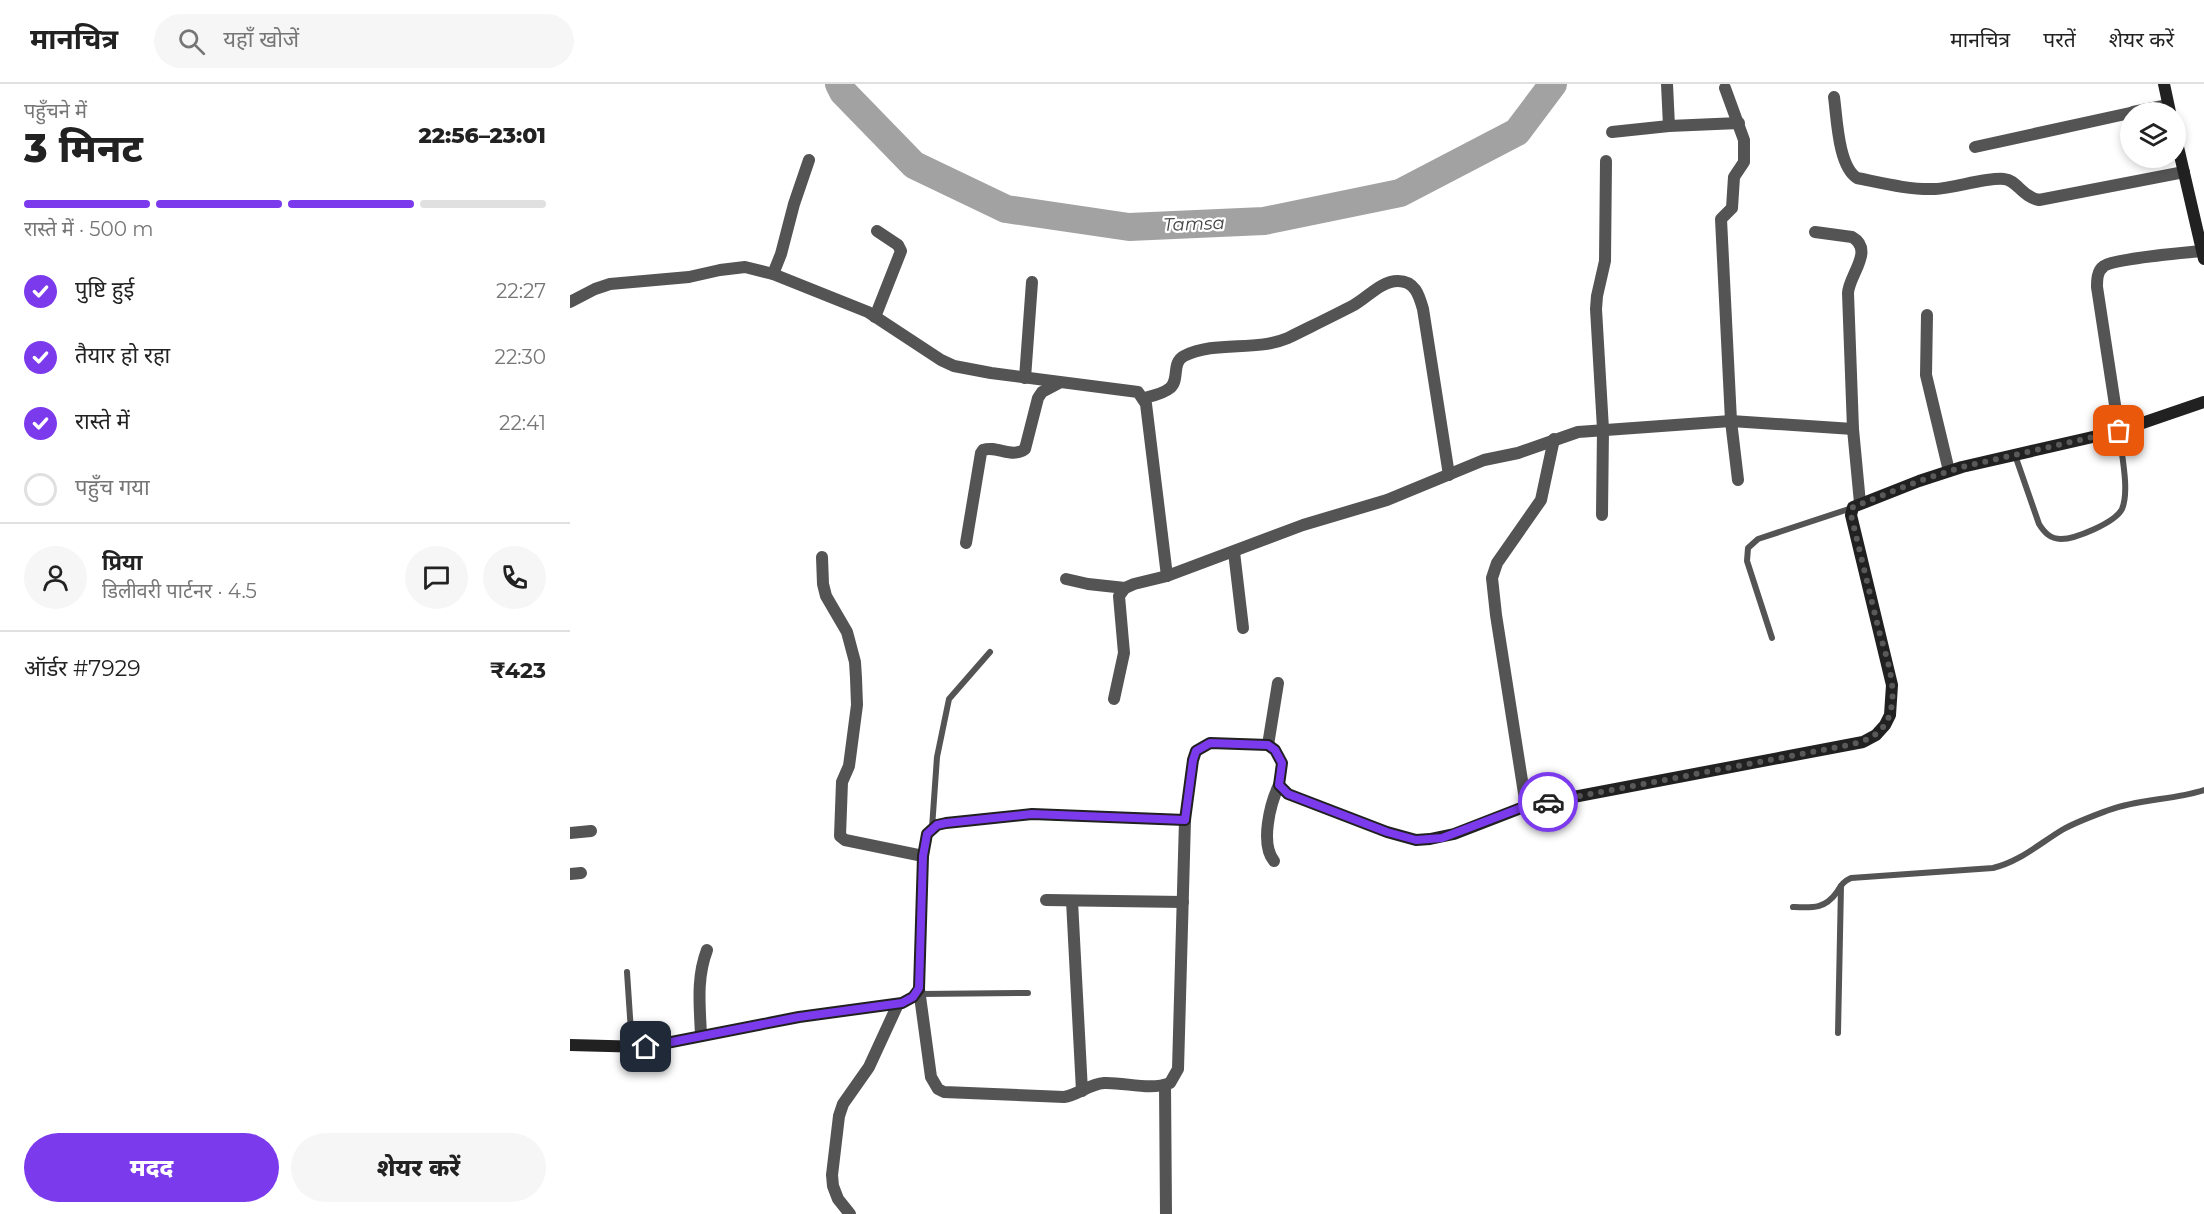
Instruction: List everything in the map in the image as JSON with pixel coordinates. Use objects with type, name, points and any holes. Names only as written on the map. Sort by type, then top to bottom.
[{"type":"street","points":[[1667,84],[1669,126]]},
{"type":"street","points":[[2164,84],[2168,102]]},
{"type":"street","points":[[1725,88],[1744,140],[1744,162],[1734,177],[1730,212],[1721,219],[1731,421],[1738,480]]},
{"type":"street","points":[[1834,97],[1844,161],[1851,174],[1857,178],[1932,189],[2002,178],[2013,183],[2027,197],[2039,200],[2184,172]]},
{"type":"street","points":[[1975,147],[2120,115]]},
{"type":"street","points":[[1612,132],[1669,126],[1739,123]]},
{"type":"street","points":[[773,274],[782,254],[794,204],[809,160]]},
{"type":"street","points":[[1602,515],[1603,429],[1596,309],[1605,261],[1606,161]]},
{"type":"street","points":[[2119,431],[2097,287],[2099,272],[2104,267],[2119,262],[2203,255],[2199,217],[2183,168]]},
{"type":"street","points":[[875,317],[901,251],[898,245],[877,231]]},
{"type":"street","points":[[1279,785],[1288,794],[1297,798],[1387,832],[1416,840],[1442,838],[1526,806],[1849,745],[1863,742],[1876,735],[1890,715],[1892,685],[1851,515],[1856,505],[1848,293],[1851,278],[1861,261],[1860,246],[1852,237],[1815,232]]},
{"type":"street","points":[[570,302],[610,284],[689,277],[735,267],[753,268],[855,306],[947,363],[1025,378],[1138,392],[1146,404],[1167,576]]},
{"type":"street","points":[[1144,398],[1169,389],[1173,384],[1177,363],[1184,356],[1210,349],[1276,342],[1351,306],[1381,286],[1397,281],[1408,283],[1415,288],[1423,309],[1449,475]]},
{"type":"street","points":[[1025,378],[1032,282]]},
{"type":"street","points":[[1927,315],[1926,375],[1949,471]]},
{"type":"street","points":[[966,543],[981,453],[990,448],[1015,453],[1023,451],[1028,440],[1038,398],[1042,392],[1060,382]]},
{"type":"street","points":[[1856,505],[1949,471],[2119,431],[2204,402]]},
{"type":"street","points":[[1066,579],[1125,588],[1167,576],[1303,525],[1387,500],[1485,460],[1518,453],[1578,432],[1731,421],[1853,429]]},
{"type":"street","points":[[1526,806],[1492,578],[1497,563],[1541,500],[1554,439]]},
{"type":"street","points":[[1234,552],[1244,628]]},
{"type":"street","points":[[822,556],[826,596],[847,632],[855,662],[857,705],[849,766],[842,782],[840,836],[845,840],[923,856]]},
{"type":"street","points":[[1114,699],[1124,653],[1119,596],[1125,588]]},
{"type":"street","points":[[1268,745],[1278,683]]},
{"type":"street","points":[[1185,820],[1032,814],[946,823],[932,829],[925,838],[923,856],[920,991],[929,1070],[938,1089],[951,1093],[1064,1097],[1098,1084],[1159,1086],[1165,1085],[1175,1077],[1178,1069],[1185,820],[1196,751],[1210,743],[1268,745],[1275,750],[1282,763],[1279,785],[1268,816],[1268,847],[1274,861]]},
{"type":"street","points":[[570,833],[591,831]]},
{"type":"street","points":[[1046,900],[1183,902]]},
{"type":"street","points":[[1072,901],[1082,1091]]},
{"type":"street","points":[[701,1036],[699,987],[701,966],[707,950]]},
{"type":"street","points":[[570,1045],[632,1048],[799,1017],[898,1004],[920,991]]},
{"type":"street","points":[[850,1214],[838,1199],[833,1186],[832,1175],[839,1116],[843,1104],[869,1067],[898,1004]]},
{"type":"street","points":[[1165,1085],[1166,1214]]},
{"type":"lane","points":[[2015,455],[2038,524],[2045,533],[2061,539],[2102,526],[2110,522],[2121,510],[2126,493],[2119,431]]},
{"type":"lane","points":[[1772,638],[1747,561],[1748,548],[1758,539],[1856,505]]},
{"type":"lane","points":[[932,829],[937,757],[949,699],[990,652]]},
{"type":"lane","points":[[1793,907],[1817,908],[1825,905],[1851,878],[1993,868],[2006,865],[2064,829],[2109,810],[2204,790]]},
{"type":"lane","points":[[1838,1033],[1841,886]]},
{"type":"lane","points":[[627,972],[632,1048]]},
{"type":"lane","points":[[920,991],[1028,993]]},
{"type":"waterway","name":"Tamsa","points":[[839,84],[843,92],[914,165],[1006,209],[1129,227],[1264,221],[1400,193],[1517,132],[1553,84]]},
{"type":"way so far","points":[[1548,802],[1849,745],[1863,742],[1876,735],[1890,715],[1892,685],[1851,515],[1853,507],[1962,467],[2119,431]]},
{"type":"route","points":[[646,1047],[799,1017],[902,1003],[913,997],[919,988],[923,856],[925,838],[932,829],[946,823],[1032,814],[1185,820],[1193,760],[1196,751],[1210,743],[1268,745],[1280,756],[1282,763],[1279,785],[1288,794],[1387,832],[1416,840],[1442,838],[1526,806],[1548,802]]}]
